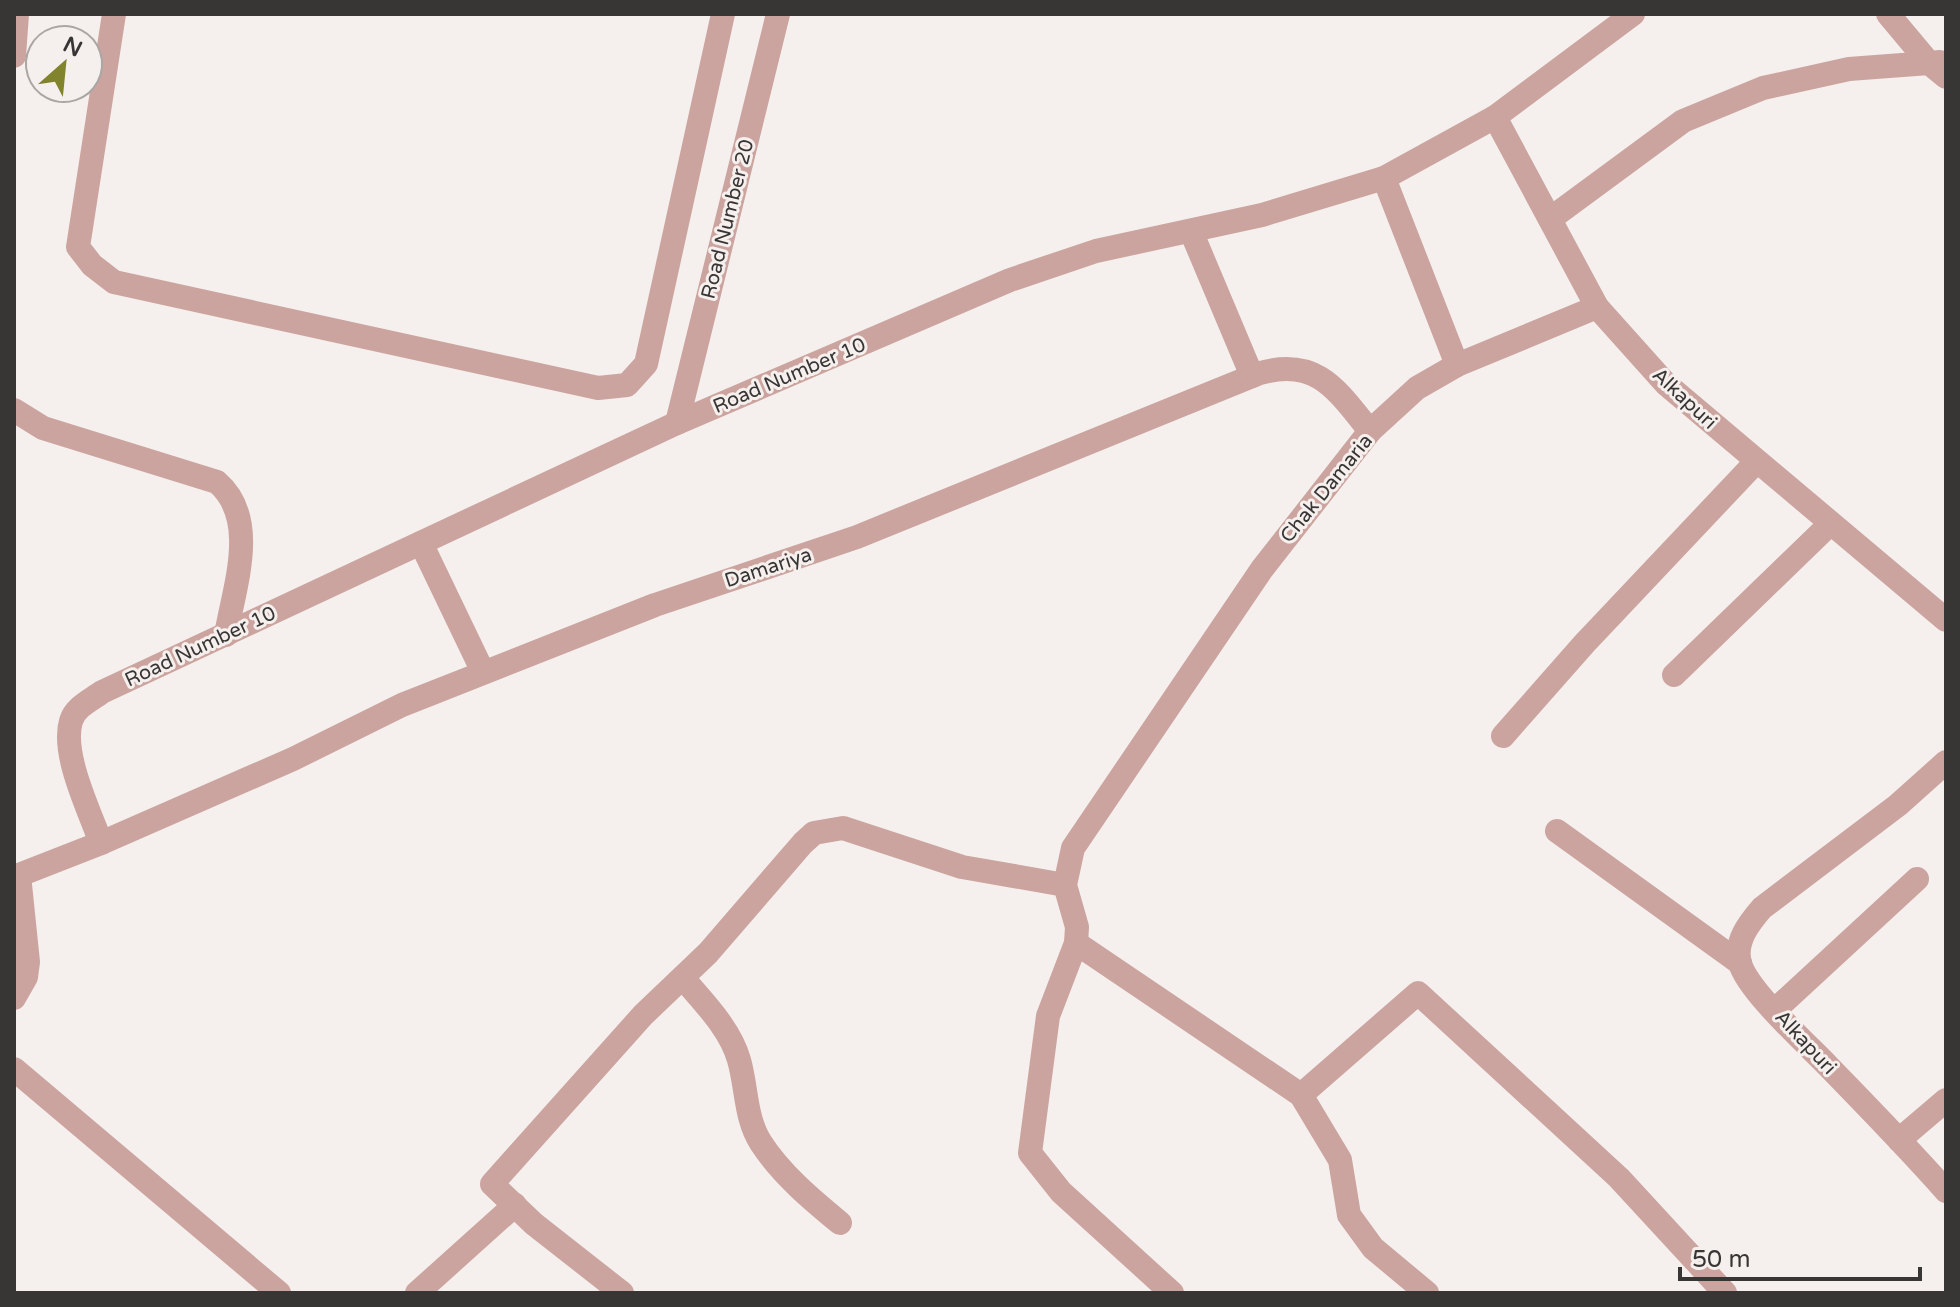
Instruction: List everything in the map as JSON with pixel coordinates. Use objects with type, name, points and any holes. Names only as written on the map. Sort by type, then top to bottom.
[{"type":"street","points":[[14,56],[17,14]]},
{"type":"street","points":[[114,14],[78,247],[92,265],[114,282],[598,388],[627,385],[646,364],[723,14]]},
{"type":"street","name":"Road Number 20","points":[[677,423],[778,14]]},
{"type":"street","name":"Road Number 10","points":[[101,843],[72,759],[71,719],[80,706],[102,692],[677,423],[1010,280],[1096,251],[1262,215],[1384,178],[1495,117],[1633,14]]},
{"type":"street","points":[[1888,14],[1940,67]]},
{"type":"street","points":[[1550,219],[1683,121],[1763,88],[1849,69],[1940,67]]},
{"type":"street","name":"Alkapuri","points":[[1495,117],[1597,307],[1666,384],[1829,525],[1946,620]]},
{"type":"street","points":[[1384,178],[1457,365]]},
{"type":"street","points":[[1191,231],[1252,376]]},
{"type":"street","name":"Chak Damaria","points":[[1065,885],[1073,848],[1262,569],[1370,431],[1417,388],[1457,365],[1597,307]]},
{"type":"street","name":"Damariya","points":[[16,876],[101,843],[293,759],[402,705],[483,672],[655,605],[857,537],[1252,376],[1297,367],[1318,376],[1370,431]]},
{"type":"street","points":[[16,414],[43,428],[217,482],[233,496],[240,513],[241,537],[226,635]]},
{"type":"street","points":[[1503,736],[1584,644],[1756,462]]},
{"type":"street","points":[[1674,675],[1829,525]]},
{"type":"street","points":[[421,543],[483,672]]},
{"type":"street","points":[[1740,963],[1744,935],[1762,908],[1898,805],[1946,762]]},
{"type":"street","points":[[622,1293],[492,1184],[803,843],[829,828],[843,828],[962,867],[1065,885],[1077,927],[1076,943],[1048,1016],[1030,1153],[1061,1192],[1172,1293]]},
{"type":"street","name":"Alkapuri","points":[[1557,831],[1740,963],[1749,980],[1775,1010],[1946,1191]]},
{"type":"street","points":[[14,998],[26,977],[28,962],[16,876]]},
{"type":"street","points":[[1775,1010],[1917,879]]},
{"type":"street","points":[[1076,943],[1301,1095],[1340,1160],[1349,1215],[1373,1248],[1427,1293]]},
{"type":"street","points":[[683,978],[729,1038],[739,1058],[751,1123],[761,1143],[816,1204],[840,1223]]},
{"type":"street","points":[[1301,1095],[1418,993],[1619,1178],[1725,1293]]},
{"type":"street","points":[[14,1069],[279,1293]]},
{"type":"street","points":[[1892,1132],[1946,1100]]},
{"type":"street","points":[[417,1293],[515,1205]]}]
